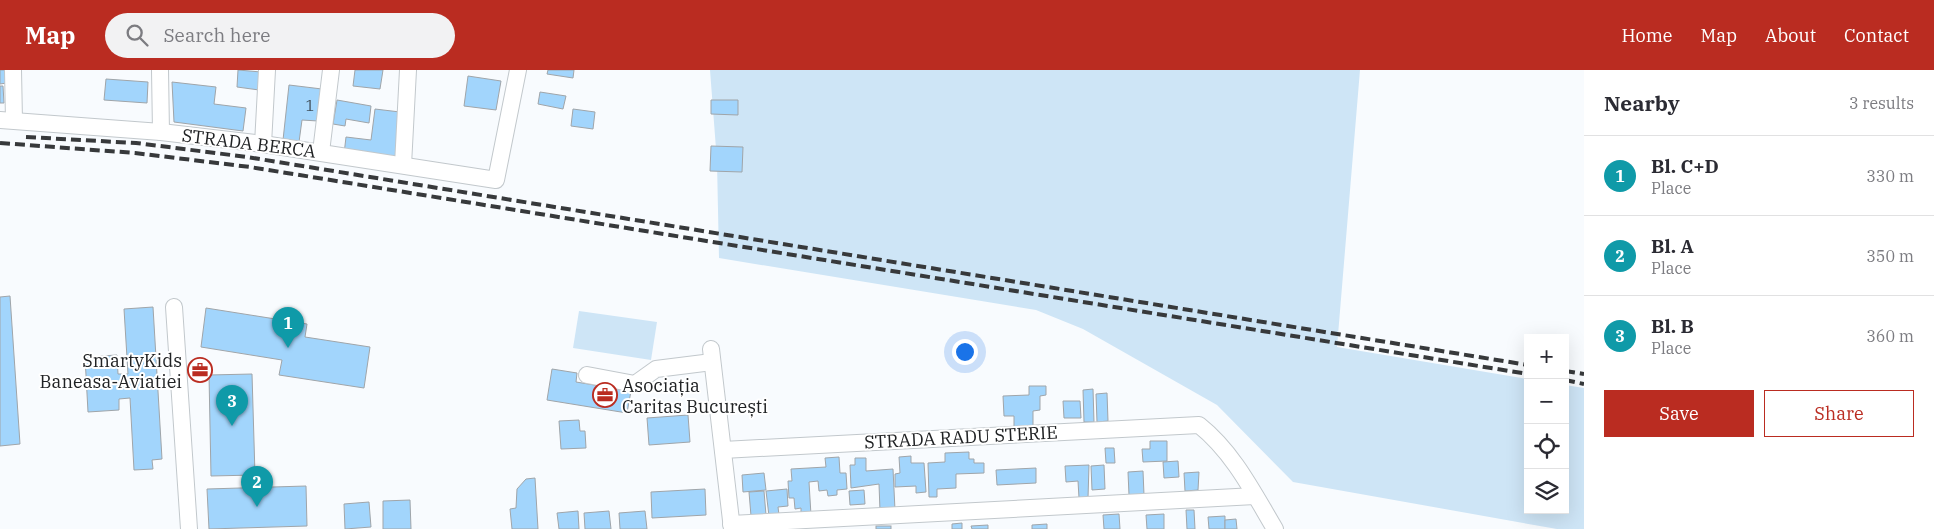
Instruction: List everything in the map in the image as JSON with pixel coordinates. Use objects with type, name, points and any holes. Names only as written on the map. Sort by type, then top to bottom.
[{"type":"street","points":[[7,120],[12,70]]},
{"type":"street","points":[[160,70],[161,132]]},
{"type":"street","points":[[263,144],[267,70]]},
{"type":"street","points":[[321,152],[331,70]]},
{"type":"street","points":[[403,165],[408,70]]},
{"type":"street","name":"STRADA BERCA","points":[[7,120],[161,132],[263,144],[496,180],[518,70]]},
{"type":"street","points":[[174,307],[189,529]]},
{"type":"street","points":[[587,374],[635,384],[656,369],[711,356],[731,526],[1255,496],[1275,529]]},
{"type":"street","name":"STRADA RADU STERIE","points":[[723,450],[1199,425],[1222,447],[1255,496]]},
{"type":"shaded area","points":[[710,70],[1360,70],[1337,347],[1524,378],[1524,514],[1569,514],[1569,386],[1584,388],[1584,529],[1557,529],[1293,482],[1217,405],[1083,329],[1036,310],[719,258],[717,162]]},
{"type":"shaded area","points":[[579,311],[657,322],[651,360],[573,348]]},
{"type":"building","points":[[0,70],[6,70],[7,83],[0,84]]},
{"type":"building","points":[[238,70],[261,72],[259,90],[237,87]]},
{"type":"building","points":[[355,70],[383,70],[380,89],[353,86]]},
{"type":"building","points":[[548,70],[574,70],[573,78],[547,74]]},
{"type":"building","points":[[468,76],[501,81],[496,110],[464,106]]},
{"type":"building","points":[[106,79],[148,82],[147,103],[104,100]]},
{"type":"building","points":[[172,82],[216,87],[214,104],[246,108],[243,131],[174,122]]},
{"type":"building","points":[[289,85],[322,89],[318,121],[302,120],[299,142],[283,140]]},
{"type":"building","points":[[0,86],[3,86],[4,103],[0,103]]},
{"type":"building","points":[[540,92],[566,96],[563,109],[538,104]]},
{"type":"building","points":[[337,100],[371,106],[369,123],[346,119],[345,126],[333,124]]},
{"type":"building","points":[[711,100],[738,100],[738,115],[711,114]]},
{"type":"building","points":[[375,109],[400,112],[395,160],[344,154],[346,137],[371,140]]},
{"type":"building","points":[[573,109],[595,112],[593,129],[571,126]]},
{"type":"building","points":[[711,146],[743,147],[742,172],[710,171]]},
{"type":"building","points":[[10,296],[20,444],[0,446],[0,297]]},
{"type":"building","points":[[153,307],[162,459],[152,460],[153,469],[134,470],[130,398],[119,399],[119,410],[88,412],[85,357],[117,355],[118,374],[128,374],[124,309]]},
{"type":"building","points":[[206,308],[307,324],[305,337],[370,347],[364,388],[279,375],[282,360],[201,347]]},
{"type":"building","points":[[552,369],[577,373],[576,382],[631,391],[627,413],[547,400]]},
{"type":"building","points":[[252,374],[255,475],[211,476],[209,375]]},
{"type":"building","points":[[1029,386],[1046,386],[1046,395],[1040,396],[1040,410],[1033,411],[1033,426],[1014,427],[1014,416],[1004,416],[1003,396],[1029,395]]},
{"type":"building","points":[[1093,389],[1094,422],[1084,422],[1083,390]]},
{"type":"building","points":[[1107,393],[1108,421],[1097,422],[1096,394]]},
{"type":"building","points":[[1063,401],[1080,401],[1081,418],[1064,418]]},
{"type":"building","points":[[688,415],[690,442],[649,445],[647,418]]},
{"type":"building","points":[[579,420],[580,431],[585,431],[586,448],[561,449],[559,421]]},
{"type":"building","points":[[1150,441],[1167,441],[1167,461],[1143,462],[1142,449],[1150,449]]},
{"type":"building","points":[[1105,448],[1114,448],[1115,463],[1106,463]]},
{"type":"building","points":[[969,452],[969,459],[974,459],[974,463],[984,463],[984,473],[956,474],[956,488],[937,489],[937,497],[929,497],[928,463],[945,462],[945,453]]},
{"type":"building","points":[[911,456],[911,463],[924,463],[926,492],[916,493],[916,486],[895,487],[895,474],[900,473],[899,457]]},
{"type":"building","points":[[839,457],[840,473],[846,473],[847,489],[837,490],[837,495],[828,496],[827,490],[819,491],[818,481],[809,482],[811,515],[801,516],[801,508],[795,509],[794,498],[789,498],[788,481],[792,481],[791,469],[826,467],[825,458]]},
{"type":"building","points":[[855,458],[866,458],[866,471],[893,469],[895,510],[880,511],[879,484],[851,488],[850,465],[855,465]]},
{"type":"building","points":[[1178,461],[1179,477],[1164,478],[1163,462]]},
{"type":"building","points":[[1089,465],[1088,498],[1079,498],[1078,481],[1066,482],[1065,466]]},
{"type":"building","points":[[1104,465],[1105,489],[1092,490],[1091,466]]},
{"type":"building","points":[[1036,468],[1036,483],[997,485],[996,470]]},
{"type":"building","points":[[1143,471],[1144,495],[1129,495],[1128,472]]},
{"type":"building","points":[[1199,472],[1198,490],[1185,491],[1184,473]]},
{"type":"building","points":[[764,473],[766,490],[743,492],[742,475]]},
{"type":"building","points":[[535,478],[538,529],[512,529],[510,509],[516,508],[517,489],[526,479]]},
{"type":"building","points":[[306,486],[307,526],[209,529],[207,489]]},
{"type":"building","points":[[705,489],[706,515],[652,518],[651,492]]},
{"type":"building","points":[[787,489],[788,506],[778,507],[779,515],[769,516],[766,491]]},
{"type":"building","points":[[864,490],[865,504],[850,505],[849,491]]},
{"type":"building","points":[[764,491],[766,515],[751,516],[749,492]]},
{"type":"building","points":[[410,500],[411,529],[383,529],[383,501]]},
{"type":"building","points":[[369,502],[371,527],[345,529],[344,504]]},
{"type":"building","points":[[1186,510],[1194,510],[1195,529],[1187,529]]},
{"type":"building","points":[[578,511],[579,529],[559,529],[557,513]]},
{"type":"building","points":[[609,511],[611,529],[585,529],[584,513]]},
{"type":"building","points":[[645,511],[647,529],[620,529],[619,513]]},
{"type":"building","points":[[1119,514],[1120,529],[1104,529],[1103,515]]},
{"type":"building","points":[[1164,514],[1164,529],[1147,529],[1146,515]]},
{"type":"building","points":[[1225,516],[1225,529],[1209,529],[1208,517]]},
{"type":"building","points":[[1236,519],[1237,529],[1225,529],[1225,520]]},
{"type":"building","points":[[962,523],[962,529],[952,529],[952,524]]},
{"type":"building","points":[[1047,524],[1047,529],[1032,529],[1032,525]]},
{"type":"building","points":[[988,525],[988,529],[972,529],[971,526]]},
{"type":"building","points":[[876,526],[891,526],[891,529],[876,529]]},
{"type":"railway","points":[[26,137],[136,143],[247,157],[1524,364]]},
{"type":"railway","points":[[0,143],[135,153],[250,167],[1524,373]]},
{"type":"railway","points":[[1569,372],[1584,374]]},
{"type":"railway","points":[[1569,381],[1584,384]]},
{"type":"place","name":"Bl. C+D","points":[[288,348]]},
{"type":"place","name":"SmartyKids Baneasa-Aviatiei","points":[[200,370]]},
{"type":"place","name":"Asociația Caritas București","points":[[605,395]]},
{"type":"place","name":"Bl. B","points":[[232,426]]},
{"type":"place","name":"Bl. A","points":[[257,507]]}]
